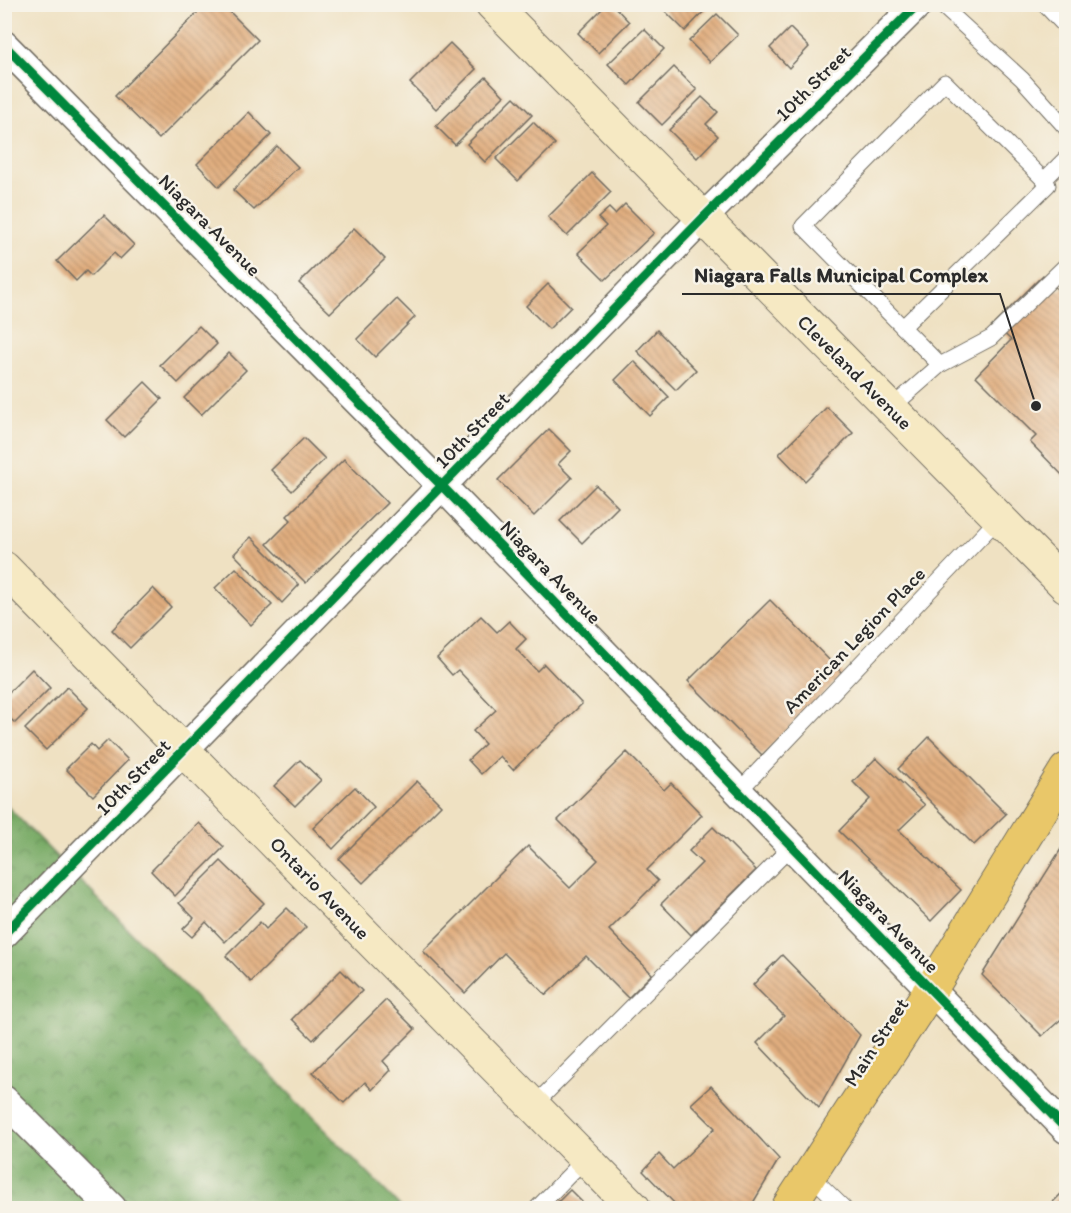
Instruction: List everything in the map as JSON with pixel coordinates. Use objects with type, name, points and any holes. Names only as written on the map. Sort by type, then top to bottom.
[{"type":"main road","name":"Main Street","points":[[788,1209],[931,989],[1066,770]]},
{"type":"street","name":"Cleveland Avenue","points":[[492,4],[1066,586]]},
{"type":"street","name":"10th Street","points":[[4,934],[703,218],[918,4]]},
{"type":"street","name":"Niagara Avenue","points":[[4,45],[442,486],[1066,1129]]},
{"type":"street","name":"Ontario Avenue","points":[[4,568],[185,749],[634,1209]]},
{"type":"street","points":[[4,1100],[112,1209]]},
{"type":"lane","points":[[940,4],[1022,80],[1066,128]]},
{"type":"lane","points":[[1044,4],[1066,27]]},
{"type":"lane","points":[[903,327],[1048,185],[945,82],[803,226],[940,365]]},
{"type":"lane","points":[[1044,180],[1066,158]]},
{"type":"lane","points":[[891,408],[940,365],[991,338],[1066,265]]},
{"type":"lane","name":"American Legion Place","points":[[739,791],[999,518]]},
{"type":"lane","points":[[533,1106],[792,846]]},
{"type":"lane","points":[[537,1209],[585,1159]]},
{"type":"lane","points":[[810,1175],[844,1209]]},
{"type":"green space","points":[[5,804],[402,1208],[5,1208]]},
{"type":"building","points":[[206,4],[222,4],[258,40],[159,139],[115,96]]},
{"type":"building","points":[[607,4],[612,4],[629,22],[598,53],[578,33]]},
{"type":"building","points":[[667,4],[711,4],[685,31],[663,9]]},
{"type":"building","points":[[717,14],[738,35],[710,62],[689,41]]},
{"type":"building","points":[[790,28],[809,47],[789,68],[770,48]]},
{"type":"building","points":[[644,29],[664,49],[629,85],[608,64]]},
{"type":"building","points":[[450,43],[476,69],[436,109],[410,83]]},
{"type":"building","points":[[674,67],[697,90],[662,125],[639,102]]},
{"type":"building","points":[[486,77],[504,96],[455,145],[436,126]]},
{"type":"building","points":[[514,97],[532,115],[485,162],[467,144]]},
{"type":"building","points":[[702,97],[718,112],[706,124],[718,136],[697,158],[669,130]]},
{"type":"building","points":[[249,112],[271,135],[219,187],[197,164]]},
{"type":"building","points":[[533,122],[555,144],[518,181],[496,159]]},
{"type":"building","points":[[277,146],[298,167],[254,210],[233,190]]},
{"type":"building","points":[[592,173],[611,192],[567,236],[548,217]]},
{"type":"building","points":[[625,204],[654,233],[605,280],[578,253],[606,226],[598,218],[609,208],[615,214]]},
{"type":"building","points":[[104,215],[134,245],[120,259],[114,253],[91,276],[86,271],[76,281],[57,261]]},
{"type":"building","points":[[354,228],[385,259],[330,313],[299,283]]},
{"type":"building","points":[[1043,275],[1059,291],[1066,284],[1066,479],[1030,442],[1036,436],[976,376],[1011,340],[994,324]]},
{"type":"building","points":[[548,284],[571,307],[549,329],[526,306]]},
{"type":"building","points":[[397,299],[415,317],[375,357],[357,339]]},
{"type":"building","points":[[199,326],[217,344],[178,383],[160,365]]},
{"type":"building","points":[[657,330],[696,370],[676,390],[637,351]]},
{"type":"building","points":[[229,353],[246,370],[201,415],[184,398]]},
{"type":"building","points":[[634,361],[669,397],[650,416],[615,380]]},
{"type":"building","points":[[145,382],[162,399],[124,437],[107,420]]},
{"type":"building","points":[[827,407],[853,433],[805,481],[779,454]]},
{"type":"building","points":[[549,429],[571,451],[558,464],[572,478],[534,516],[498,480]]},
{"type":"building","points":[[304,438],[325,459],[292,491],[271,470]]},
{"type":"building","points":[[344,459],[387,503],[306,583],[267,544],[291,520],[287,516]]},
{"type":"building","points":[[596,485],[618,507],[582,543],[560,521]]},
{"type":"building","points":[[251,537],[299,585],[282,603],[234,554]]},
{"type":"building","points":[[236,568],[272,605],[251,625],[215,588]]},
{"type":"building","points":[[153,588],[171,607],[130,648],[112,630]]},
{"type":"building","points":[[770,600],[843,674],[762,755],[688,681]]},
{"type":"building","points":[[481,616],[497,632],[509,621],[526,639],[516,649],[537,671],[544,664],[582,704],[513,770],[500,756],[481,774],[468,760],[485,744],[473,731],[496,710],[458,670],[452,675],[437,658]]},
{"type":"building","points":[[32,669],[50,688],[15,723],[4,713],[4,697]]},
{"type":"building","points":[[67,687],[88,708],[46,750],[25,729]]},
{"type":"building","points":[[929,737],[1006,814],[974,845],[898,769]]},
{"type":"building","points":[[108,740],[128,760],[93,796],[66,769],[91,744],[97,751]]},
{"type":"building","points":[[627,752],[664,790],[671,783],[702,815],[647,870],[658,881],[609,930],[652,974],[628,998],[586,956],[546,995],[504,953],[465,993],[423,951],[528,846],[570,888],[598,860],[558,820]]},
{"type":"building","points":[[876,758],[925,805],[899,830],[961,890],[931,921],[839,831],[870,799],[853,782]]},
{"type":"building","points":[[300,760],[321,780],[295,806],[274,786]]},
{"type":"building","points":[[417,781],[441,805],[363,883],[339,859]]},
{"type":"building","points":[[355,787],[374,807],[333,849],[313,828]]},
{"type":"building","points":[[199,823],[224,847],[175,896],[151,871]]},
{"type":"building","points":[[713,827],[756,870],[691,935],[661,904],[702,863],[689,851]]},
{"type":"building","points":[[1066,841],[1066,1015],[1042,1036],[982,975]]},
{"type":"building","points":[[221,861],[264,903],[225,942],[206,922],[192,937],[183,929],[194,918],[179,903]]},
{"type":"building","points":[[287,908],[306,927],[251,982],[226,956],[260,922],[266,929]]},
{"type":"building","points":[[782,955],[860,1035],[819,1108],[757,1043],[784,1016],[753,985]]},
{"type":"building","points":[[341,970],[362,991],[313,1040],[292,1019]]},
{"type":"building","points":[[386,1000],[415,1029],[383,1061],[391,1070],[372,1090],[365,1082],[344,1103],[313,1072]]},
{"type":"building","points":[[711,1086],[779,1159],[750,1208],[679,1208],[643,1171],[659,1154],[673,1169],[715,1128],[691,1104]]},
{"type":"building","points":[[570,1190],[588,1208],[552,1208]]},
{"type":"building","points":[[1063,1192],[1066,1196],[1066,1208],[1047,1208]]},
{"type":"cycle path","points":[[4,934],[703,218],[918,4]]},
{"type":"cycle path","points":[[4,45],[442,486],[1066,1129]]},
{"type":"place","name":"Niagara Falls Municipal Complex","points":[[1036,406]]}]
